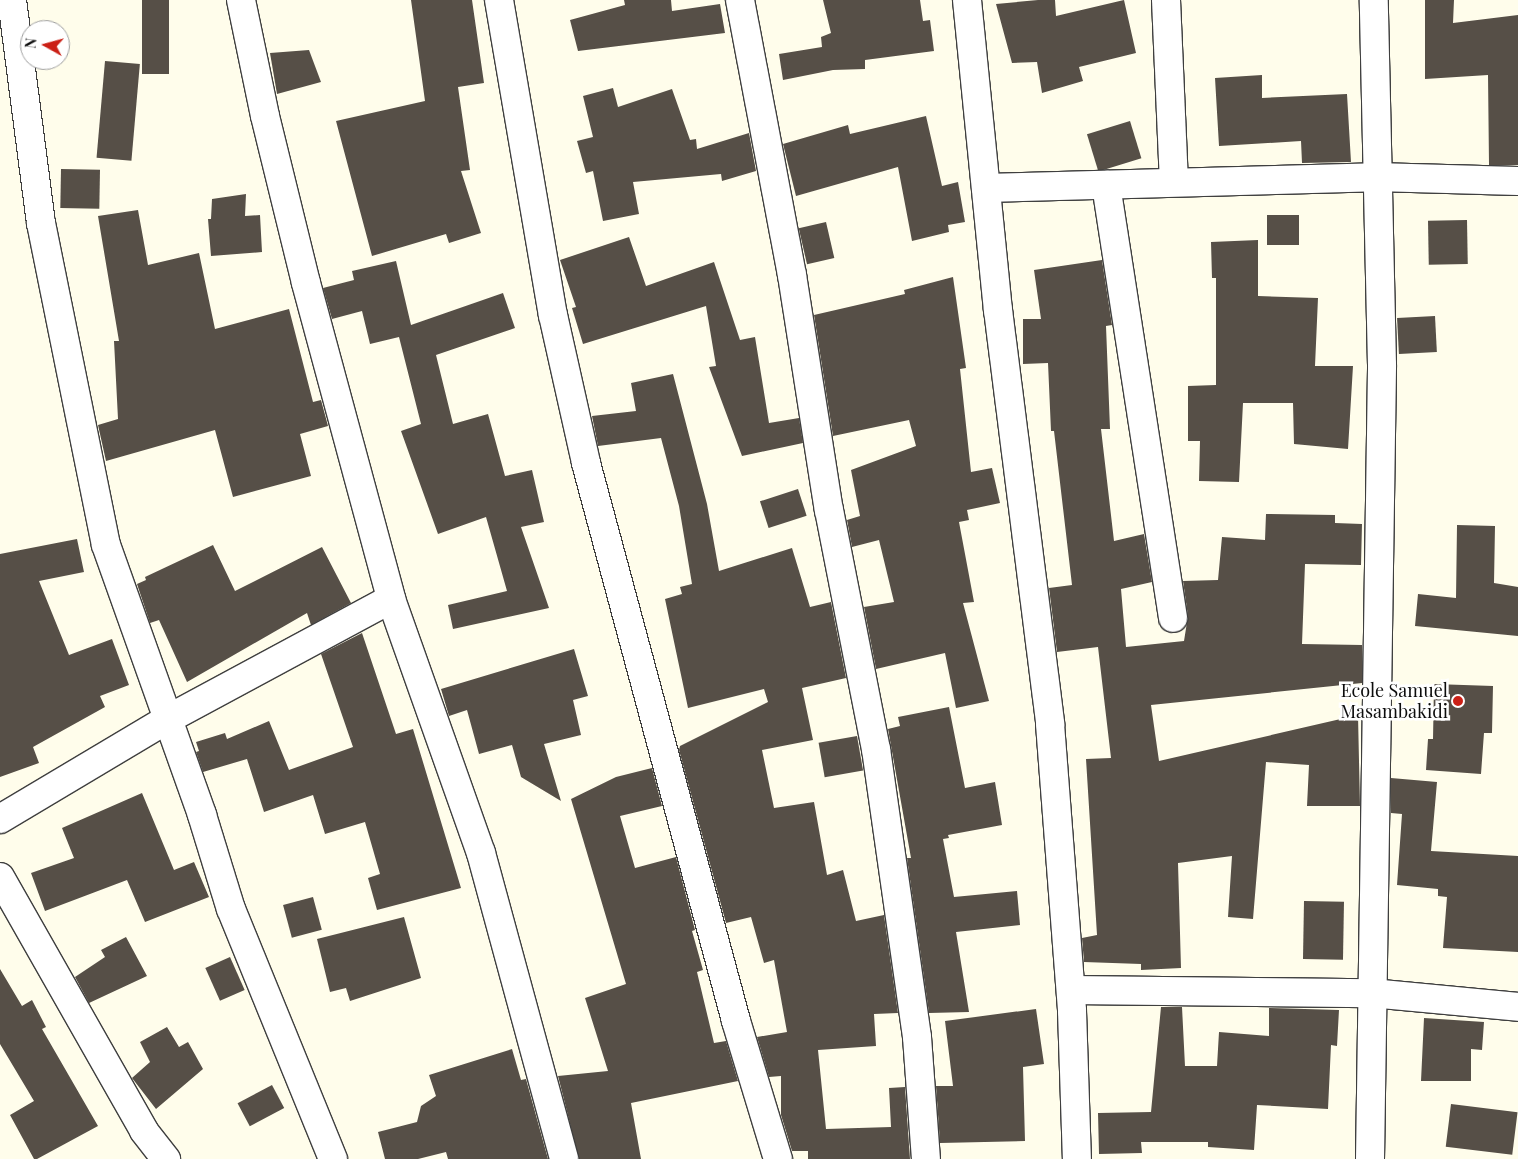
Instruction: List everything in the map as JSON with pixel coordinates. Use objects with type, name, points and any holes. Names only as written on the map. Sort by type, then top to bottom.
[{"type":"street","points":[[12,0],[41,223],[106,544],[168,719],[231,909],[333,1159]]},
{"type":"street","points":[[242,0],[265,116],[306,283],[391,599],[480,853],[564,1159]]},
{"type":"street","points":[[499,0],[553,315],[586,463],[736,1021],[778,1159]]},
{"type":"street","points":[[740,0],[792,274],[829,510],[876,749],[917,1037],[926,1159]]},
{"type":"street","points":[[967,0],[986,188],[1050,724],[1071,990],[1077,1159]]},
{"type":"street","points":[[1166,0],[1174,182]]},
{"type":"street","points":[[1370,1159],[1371,993],[1382,365],[1375,177],[1374,0]]},
{"type":"street","points":[[986,188],[1375,177],[1518,181]]},
{"type":"street","points":[[1106,184],[1172,618]]},
{"type":"street","points":[[0,819],[168,719],[391,599]]},
{"type":"street","points":[[0,877],[144,1131],[166,1159]]},
{"type":"street","points":[[1071,990],[1371,993],[1518,1007]]},
{"type":"building","points":[[142,0],[169,0],[169,74],[142,74]]},
{"type":"building","points":[[411,0],[472,0],[484,83],[458,87],[470,170],[461,171],[481,233],[449,243],[446,234],[372,256],[336,121],[425,101]]},
{"type":"building","points":[[624,0],[671,0],[672,11],[720,4],[725,33],[578,51],[570,20],[625,5]]},
{"type":"building","points":[[823,0],[920,0],[923,21],[930,20],[934,51],[865,60],[865,69],[833,70],[783,80],[779,54],[822,47],[821,37],[831,33]]},
{"type":"building","points":[[1055,0],[1056,16],[1124,0],[1136,53],[1079,67],[1083,81],[1042,93],[1037,62],[1012,63],[996,4]]},
{"type":"building","points":[[1425,0],[1454,0],[1453,23],[1518,15],[1518,165],[1489,165],[1488,75],[1425,79]]},
{"type":"building","points":[[309,50],[321,82],[277,94],[270,53]]},
{"type":"building","points":[[105,61],[140,64],[131,161],[97,158]]},
{"type":"building","points":[[1262,75],[1262,98],[1347,94],[1351,162],[1302,163],[1301,141],[1219,146],[1215,78]]},
{"type":"building","points":[[613,88],[618,107],[672,89],[690,140],[696,139],[697,149],[749,133],[756,171],[722,181],[721,174],[633,182],[639,214],[603,221],[593,171],[586,173],[577,141],[593,137],[583,96]]},
{"type":"building","points":[[926,116],[942,186],[958,182],[965,222],[948,225],[949,232],[912,241],[898,167],[796,196],[783,144],[848,125],[850,134]]},
{"type":"building","points":[[1130,121],[1141,158],[1098,171],[1087,134]]},
{"type":"building","points":[[61,169],[100,170],[99,209],[60,208]]},
{"type":"building","points":[[246,194],[245,216],[260,215],[262,252],[211,256],[208,219],[211,219],[212,199]]},
{"type":"building","points":[[138,210],[148,265],[199,253],[215,329],[289,309],[313,402],[321,400],[328,426],[300,434],[311,476],[233,497],[215,430],[106,461],[98,425],[118,419],[114,341],[119,341],[98,216]]},
{"type":"building","points":[[1267,215],[1299,215],[1299,245],[1267,245]]},
{"type":"building","points":[[1467,220],[1468,264],[1429,265],[1428,221]]},
{"type":"building","points":[[826,222],[834,258],[807,264],[799,228]]},
{"type":"building","points":[[629,237],[646,286],[714,262],[740,340],[755,337],[769,423],[799,418],[803,443],[742,456],[709,367],[716,366],[706,306],[583,344],[572,308],[576,307],[560,260]]},
{"type":"building","points":[[1258,240],[1258,296],[1318,298],[1315,366],[1353,366],[1348,449],[1294,444],[1293,403],[1243,403],[1239,482],[1199,481],[1200,441],[1188,441],[1188,386],[1216,385],[1216,278],[1212,278],[1211,242]]},
{"type":"building","points":[[1102,260],[1112,325],[1106,326],[1110,429],[1101,429],[1114,541],[1144,534],[1152,582],[1121,589],[1126,647],[1184,641],[1188,616],[1183,581],[1218,580],[1222,537],[1265,540],[1266,514],[1335,515],[1335,523],[1362,524],[1361,565],[1305,564],[1302,644],[1362,645],[1362,683],[1151,705],[1159,761],[1358,715],[1360,806],[1307,806],[1309,765],[1266,762],[1253,919],[1228,917],[1232,856],[1178,863],[1181,968],[1141,970],[1141,964],[1084,962],[1082,938],[1097,935],[1086,759],[1111,758],[1098,647],[1057,652],[1049,588],[1072,585],[1054,431],[1051,431],[1048,363],[1023,364],[1023,319],[1041,319],[1034,270]]},
{"type":"building","points":[[396,261],[411,325],[503,293],[515,328],[436,355],[453,424],[488,414],[505,476],[532,470],[544,522],[521,527],[549,608],[453,629],[448,605],[507,591],[486,517],[438,534],[401,431],[421,424],[399,337],[370,344],[362,311],[332,319],[323,288],[354,280],[352,271]]},
{"type":"building","points":[[953,277],[966,368],[960,369],[971,472],[992,468],[1000,503],[967,510],[969,520],[959,522],[974,602],[963,603],[989,701],[956,708],[945,653],[876,669],[864,607],[894,602],[879,540],[852,547],[847,520],[860,516],[851,470],[916,446],[909,420],[833,436],[814,315],[905,294],[904,290]]},
{"type":"building","points":[[1435,316],[1437,352],[1399,354],[1397,318]]},
{"type":"building","points":[[673,374],[707,504],[719,571],[792,548],[810,607],[831,602],[846,678],[802,688],[813,740],[762,750],[774,808],[814,802],[827,875],[843,870],[856,921],[884,915],[898,1013],[874,1014],[876,1046],[818,1050],[826,1129],[891,1127],[889,1088],[905,1087],[910,1159],[808,1159],[808,1151],[792,1151],[781,1115],[781,1076],[769,1077],[757,1037],[787,1032],[774,960],[764,963],[751,917],[726,923],[679,750],[680,746],[768,702],[764,689],[688,708],[665,599],[682,594],[680,587],[692,584],[679,506],[661,438],[598,446],[592,416],[636,411],[631,383]]},
{"type":"building","points":[[798,489],[807,516],[769,528],[760,501]]},
{"type":"building","points":[[1457,525],[1495,526],[1494,583],[1518,587],[1518,636],[1415,626],[1418,594],[1456,598]]},
{"type":"building","points":[[77,539],[84,572],[39,581],[69,655],[112,639],[129,685],[100,696],[105,707],[33,747],[39,763],[0,777],[0,554]]},
{"type":"building","points":[[213,545],[235,591],[322,547],[351,603],[311,625],[307,613],[187,682],[159,620],[150,623],[137,584],[146,580],[145,577]]},
{"type":"building","points":[[362,633],[396,734],[413,729],[461,888],[377,910],[368,878],[380,874],[365,822],[325,834],[313,795],[264,812],[247,759],[203,772],[196,752],[199,751],[196,742],[225,733],[227,739],[269,721],[289,770],[353,747],[321,654]]},
{"type":"building","points":[[574,649],[588,696],[573,700],[581,735],[544,744],[561,801],[521,777],[512,745],[479,754],[467,710],[449,716],[441,689]]},
{"type":"building","points":[[1434,684],[1493,686],[1492,733],[1484,733],[1481,774],[1426,770],[1428,739],[1433,739]]},
{"type":"building","points":[[949,707],[965,788],[995,782],[1002,825],[948,835],[949,838],[943,839],[954,897],[1017,891],[1020,925],[956,932],[969,1012],[929,1013],[907,858],[911,858],[888,729],[900,726],[898,717]]},
{"type":"building","points":[[857,736],[863,770],[825,777],[819,743]]},
{"type":"building","points":[[652,768],[662,806],[620,816],[635,868],[676,857],[695,930],[692,931],[703,970],[697,972],[714,1043],[726,1041],[738,1081],[631,1103],[641,1159],[579,1159],[558,1076],[608,1071],[585,998],[626,984],[571,799],[616,777]]},
{"type":"building","points":[[1391,778],[1437,782],[1431,851],[1518,856],[1518,952],[1443,948],[1447,897],[1438,896],[1438,889],[1397,885],[1402,814],[1391,813]]},
{"type":"building","points":[[142,793],[174,870],[194,862],[209,897],[145,922],[127,880],[45,911],[31,873],[74,858],[62,828]]},
{"type":"building","points":[[313,897],[322,930],[292,938],[283,905]]},
{"type":"building","points":[[1304,901],[1344,902],[1343,960],[1303,959]]},
{"type":"building","points":[[404,917],[421,978],[350,1001],[346,988],[330,992],[317,939]]},
{"type":"building","points":[[126,937],[147,976],[89,1003],[75,977],[105,957],[101,950]]},
{"type":"building","points":[[230,957],[245,990],[220,1001],[205,968]]},
{"type":"building","points":[[0,969],[22,1006],[32,1000],[46,1027],[42,1029],[98,1126],[37,1159],[34,1159],[10,1115],[34,1101],[0,1044]]},
{"type":"building","points":[[1161,1007],[1182,1007],[1185,1066],[1217,1066],[1219,1032],[1269,1036],[1269,1008],[1339,1010],[1337,1046],[1331,1045],[1328,1109],[1257,1105],[1254,1150],[1208,1147],[1208,1142],[1141,1142],[1142,1153],[1099,1154],[1098,1113],[1151,1112]]},
{"type":"building","points":[[1036,1009],[1044,1064],[1023,1067],[1025,1141],[940,1143],[936,1086],[953,1086],[945,1021]]},
{"type":"building","points":[[1424,1018],[1484,1022],[1482,1050],[1471,1049],[1471,1081],[1421,1081]]},
{"type":"building","points":[[167,1027],[179,1047],[188,1042],[203,1069],[156,1109],[132,1078],[150,1062],[140,1042]]},
{"type":"building","points":[[512,1049],[521,1080],[526,1079],[548,1159],[448,1159],[446,1152],[418,1159],[385,1159],[378,1132],[417,1122],[421,1106],[436,1096],[429,1075]]},
{"type":"building","points":[[272,1085],[284,1108],[250,1126],[238,1103]]},
{"type":"building","points":[[1451,1104],[1518,1112],[1512,1155],[1446,1147]]},
{"type":"place","name":"Ecole Samuel Masambakidi","points":[[1458,701]]}]
